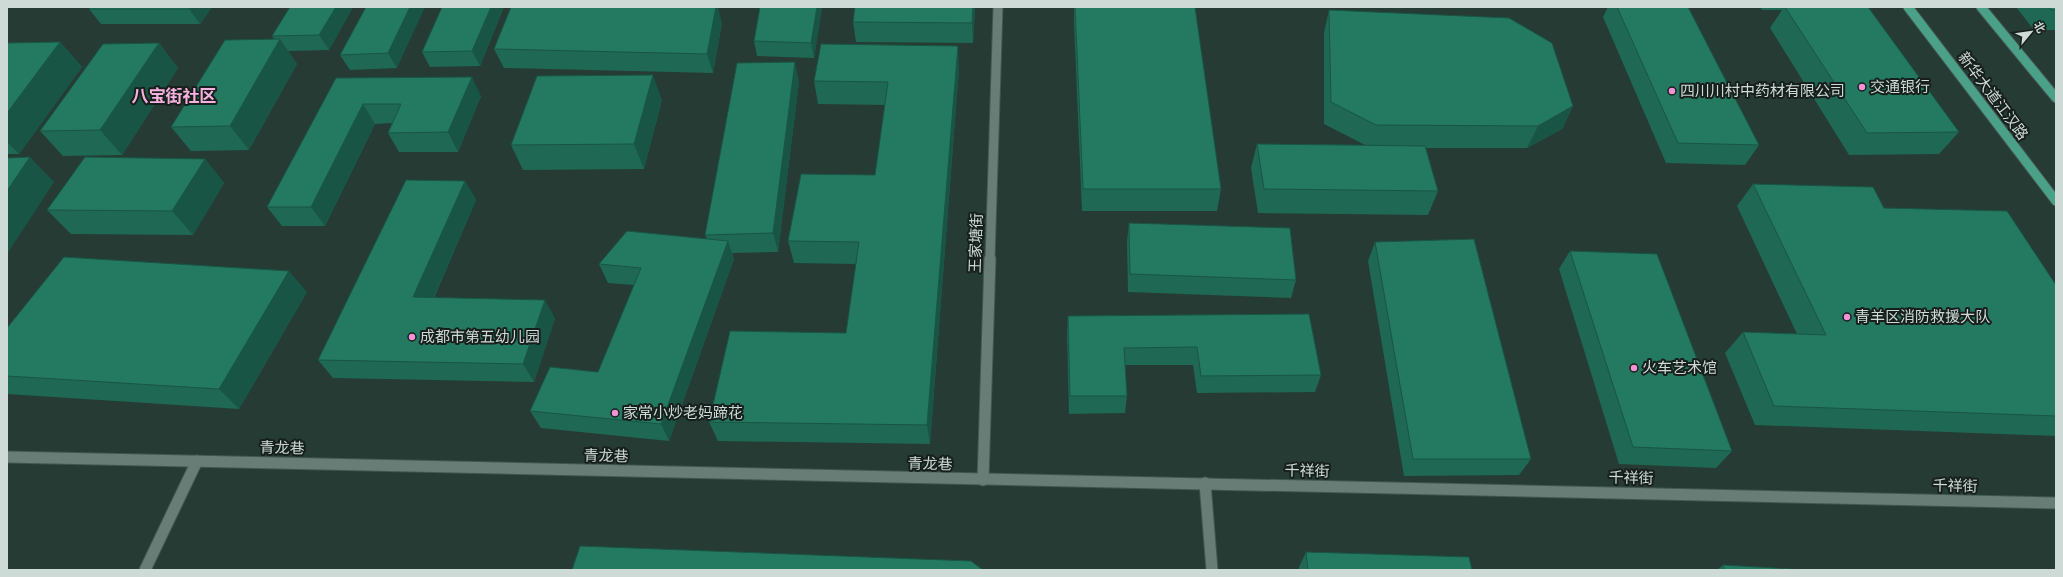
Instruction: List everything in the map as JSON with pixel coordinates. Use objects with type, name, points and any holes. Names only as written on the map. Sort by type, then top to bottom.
[{"type":"main road","name":"新华大道江汉路","points":[[1908,7],[2056,201]]},
{"type":"main road","points":[[1981,7],[2056,98]]},
{"type":"street","name":"王家塘街","points":[[983,480],[998,7]]},
{"type":"street","name":"青龙巷","points":[[7,457],[983,480],[1205,483]]},
{"type":"street","points":[[146,570],[197,461]]},
{"type":"street","points":[[1205,483],[1212,570]]},
{"type":"street","name":"千祥街","points":[[1205,483],[2056,503]]},
{"type":"building","points":[[91,7],[190,7],[189,9],[89,9]]},
{"type":"building","points":[[290,7],[336,7],[319,35],[272,36]]},
{"type":"building","points":[[366,7],[410,7],[388,53],[340,55]]},
{"type":"building","points":[[442,7],[491,7],[472,51],[422,52]]},
{"type":"building","points":[[511,7],[716,7],[707,54],[494,49]]},
{"type":"building","points":[[760,7],[817,7],[811,43],[754,41]]},
{"type":"building","points":[[855,7],[973,7],[972,23],[853,22]]},
{"type":"building","points":[[1075,7],[1195,7],[1221,189],[1083,189]]},
{"type":"building","name":"四川川村中药材有限公司","points":[[1617,7],[1688,7],[1759,145],[1678,143]]},
{"type":"building","points":[[1785,7],[1868,7],[1959,132],[1867,133]]},
{"type":"building","points":[[2049,7],[2056,7],[2056,10],[2051,10]]},
{"type":"building","points":[[1329,10],[1509,18],[1552,43],[1573,106],[1538,126],[1376,125],[1331,102]]},
{"type":"building","points":[[280,39],[230,126],[171,127],[225,40]]},
{"type":"building","points":[[60,42],[7,113],[7,43]]},
{"type":"building","points":[[159,43],[100,130],[40,131],[103,44]]},
{"type":"building","points":[[821,44],[958,46],[927,425],[709,422],[730,331],[846,333],[859,242],[788,241],[801,174],[875,175],[888,82],[814,81]]},
{"type":"building","points":[[795,62],[773,233],[705,235],[737,63]]},
{"type":"building","points":[[653,75],[634,144],[511,145],[537,76]]},
{"type":"building","points":[[472,77],[448,132],[388,133],[401,104],[363,104],[311,207],[267,207],[336,78]]},
{"type":"building","points":[[1257,144],[1425,146],[1438,191],[1264,189]]},
{"type":"building","points":[[30,157],[7,191],[7,158]]},
{"type":"building","points":[[85,157],[205,159],[172,211],[47,210]]},
{"type":"building","points":[[406,180],[465,181],[413,297],[545,300],[523,364],[318,360]]},
{"type":"building","points":[[1753,184],[1873,187],[1884,208],[2007,211],[2056,285],[2056,416],[1774,406],[1743,332],[1826,335]]},
{"type":"building","points":[[1129,223],[1290,228],[1296,280],[1130,274]]},
{"type":"building","points":[[627,231],[728,241],[661,424],[530,411],[550,367],[598,372],[641,268],[599,264]]},
{"type":"building","points":[[1474,239],[1531,459],[1413,459],[1375,242]]},
{"type":"building","name":"火车艺术馆","points":[[1570,251],[1657,254],[1732,451],[1633,447]]},
{"type":"building","points":[[64,257],[289,271],[219,389],[7,376],[7,328]]},
{"type":"building","points":[[1309,314],[1321,375],[1201,376],[1197,347],[1124,348],[1127,396],[1070,396],[1068,316]]},
{"type":"building","points":[[580,546],[971,561],[983,570],[572,570]]},
{"type":"building","points":[[1306,552],[1469,557],[1472,570],[1308,570]]},
{"type":"building","points":[[1723,565],[1809,570],[1724,570]]},
{"type":"place","name":"交通银行","points":[[1862,87]]},
{"type":"place","name":"四川川村中药材有限公司","points":[[1672,91]]},
{"type":"place","name":"青羊区消防救援大队","points":[[1847,317]]},
{"type":"place","name":"成都市第五幼儿园","points":[[412,337]]},
{"type":"place","name":"火车艺术馆","points":[[1634,368]]},
{"type":"place","name":"家常小炒老妈蹄花","points":[[615,413]]},
{"type":"district","name":"八宝街社区","points":[[174,96]]}]
